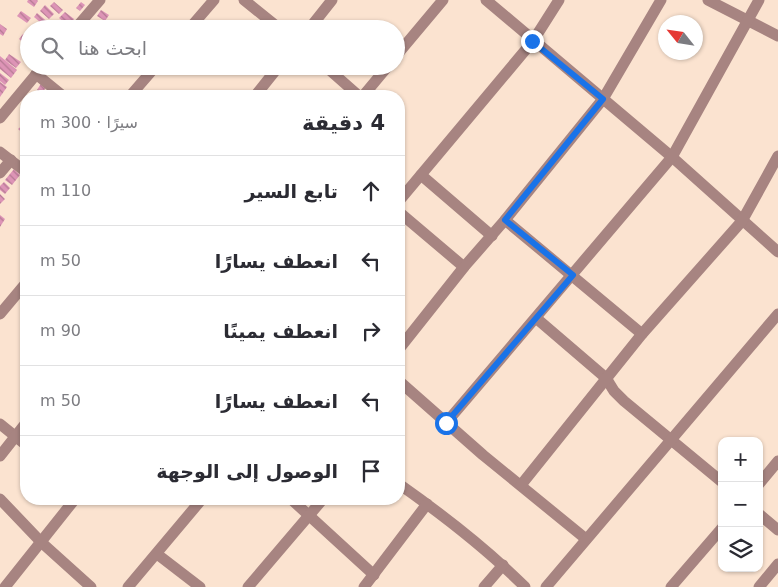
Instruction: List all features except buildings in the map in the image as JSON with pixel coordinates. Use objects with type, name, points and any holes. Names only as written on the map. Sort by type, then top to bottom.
[{"type":"street","points":[[83,20],[100,0]]},
{"type":"street","points":[[197,20],[214,0]]},
{"type":"street","points":[[244,0],[269,20]]},
{"type":"street","points":[[316,20],[332,0]]},
{"type":"street","points":[[405,45],[443,0]]},
{"type":"street","points":[[486,0],[532,41],[672,157],[778,252]]},
{"type":"street","points":[[405,194],[532,41],[559,0]]},
{"type":"street","points":[[405,341],[603,99],[661,0]]},
{"type":"street","points":[[708,0],[778,36]]},
{"type":"street","points":[[446,423],[672,157],[759,0]]},
{"type":"street","points":[[23,90],[35,75]]},
{"type":"street","points":[[44,75],[57,90]]},
{"type":"street","points":[[135,90],[148,75]]},
{"type":"street","points":[[263,90],[273,75]]},
{"type":"street","points":[[336,75],[354,90]]},
{"type":"street","points":[[366,90],[380,75]]},
{"type":"street","points":[[0,118],[20,93]]},
{"type":"street","points":[[0,152],[20,168]]},
{"type":"street","points":[[521,485],[642,334],[742,221],[778,156]]},
{"type":"street","points":[[0,173],[10,160]]},
{"type":"street","points":[[420,175],[492,236]]},
{"type":"street","points":[[405,217],[464,267]]},
{"type":"street","points":[[505,220],[642,334]]},
{"type":"street","points":[[0,314],[20,290]]},
{"type":"street","points":[[546,587],[778,314]]},
{"type":"street","points":[[536,318],[606,378],[614,391],[624,401],[718,479]]},
{"type":"street","points":[[405,386],[446,423],[586,539]]},
{"type":"street","points":[[0,424],[20,440]]},
{"type":"street","points":[[0,456],[20,431]]},
{"type":"street","points":[[761,482],[778,461]]},
{"type":"street","points":[[405,488],[503,565],[525,587]]},
{"type":"street","points":[[0,499],[41,542],[92,587]]},
{"type":"street","points":[[364,587],[427,504]]},
{"type":"street","points":[[5,587],[70,505]]},
{"type":"street","points":[[128,587],[197,505]]},
{"type":"street","points":[[298,505],[374,575]]},
{"type":"street","points":[[248,587],[318,505]]},
{"type":"street","points":[[763,517],[778,530]]},
{"type":"street","points":[[671,587],[718,533]]},
{"type":"street","points":[[157,554],[200,587]]},
{"type":"street","points":[[759,587],[778,564]]},
{"type":"street","points":[[484,587],[503,565]]},
{"type":"route","points":[[446,423],[573,275],[505,220],[603,99],[532,41]]}]
